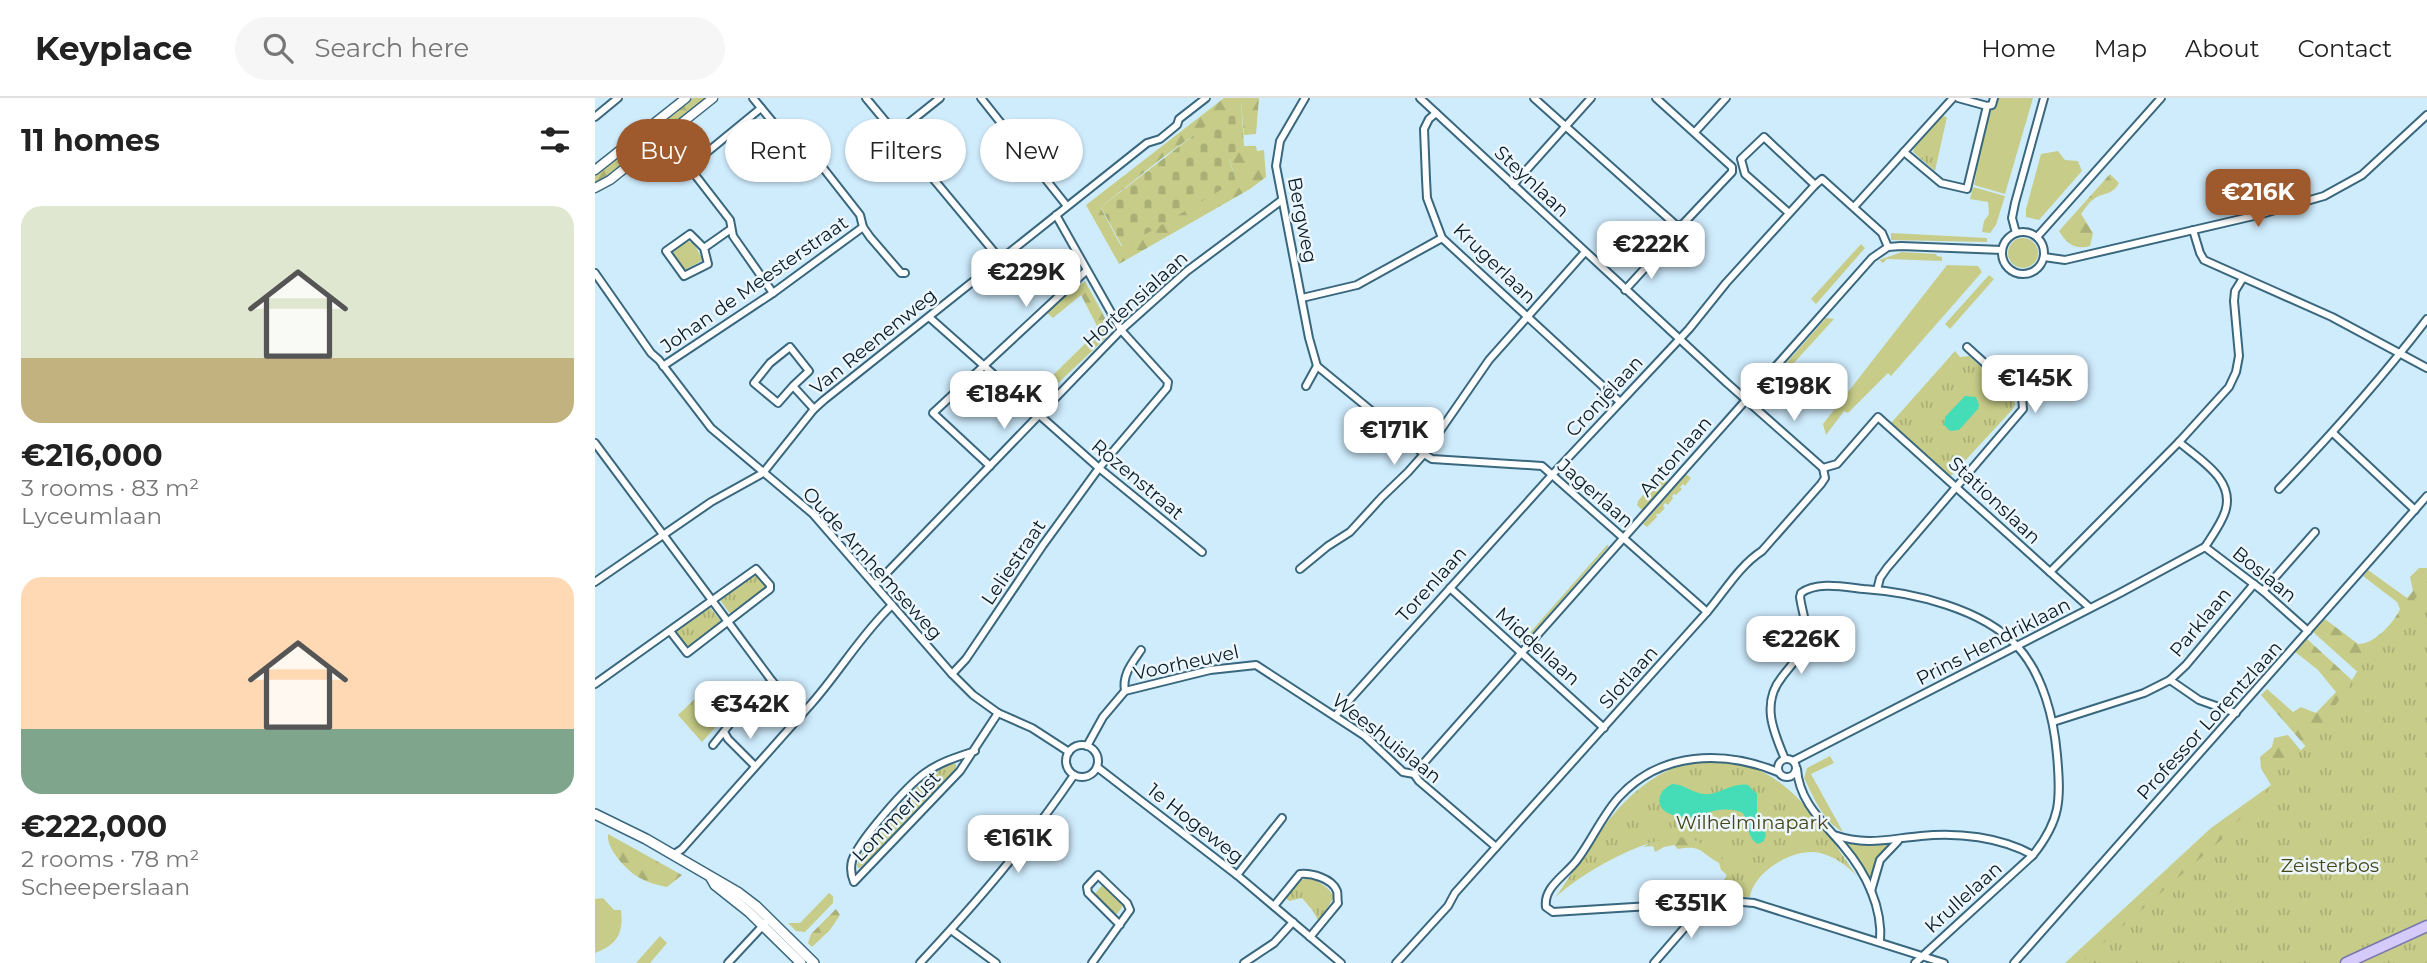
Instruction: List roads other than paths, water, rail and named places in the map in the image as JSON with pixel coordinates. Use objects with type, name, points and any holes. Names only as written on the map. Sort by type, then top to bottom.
[{"type":"main road","points":[[595,814],[712,878],[715,885],[814,963]]},
{"type":"main road","points":[[765,922],[801,963]]},
{"type":"main road","points":[[2346,963],[2427,926]]},
{"type":"street","points":[[595,117],[618,98]]},
{"type":"street","points":[[595,170],[686,98]]},
{"type":"street","points":[[595,188],[610,180],[713,98]]},
{"type":"street","points":[[753,98],[803,159],[821,166],[860,215],[863,227],[901,273],[905,273]]},
{"type":"street","points":[[866,98],[883,119]]},
{"type":"street","points":[[914,119],[940,98]]},
{"type":"street","points":[[981,98],[1067,206]]},
{"type":"street","name":"Van Reenenweg","points":[[595,582],[711,502],[763,473],[814,409],[1147,143],[1160,139],[1177,125],[1179,119],[1206,98]]},
{"type":"street","name":"Bergweg","points":[[1305,98],[1285,130],[1276,155],[1282,200],[1317,366]]},
{"type":"street","name":"Steynlaan","points":[[1420,98],[1625,290],[1823,468]]},
{"type":"street","points":[[1534,98],[1677,226],[1683,224],[1732,172],[1729,162],[1656,98]]},
{"type":"street","points":[[1513,185],[1591,98]]},
{"type":"street","points":[[1695,132],[1726,98]]},
{"type":"street","points":[[1854,207],[1953,98]]},
{"type":"street","points":[[1958,98],[1987,106],[1992,105],[1994,98]]},
{"type":"street","points":[[2016,233],[2012,218],[2015,202],[2044,98]]},
{"type":"street","points":[[2037,237],[2161,98]]},
{"type":"street","points":[[1904,152],[1941,183],[1967,189],[1987,106]]},
{"type":"street","points":[[761,108],[689,167],[730,220],[733,236],[773,293]]},
{"type":"street","name":"Krugerlaan","points":[[1436,113],[1424,129],[1426,179],[1427,198],[1442,238],[1621,402]]},
{"type":"street","points":[[2044,257],[2065,260],[2324,195],[2362,175],[2427,115]]},
{"type":"street","points":[[1789,213],[1745,174],[1741,159],[1764,137],[1815,185],[1822,179],[1854,207],[1882,233],[1888,247],[2002,250]]},
{"type":"street","points":[[935,182],[1000,259]]},
{"type":"street","name":"Cronjélaan","points":[[1552,475],[1815,185]]},
{"type":"street","name":"Hortensialaan","points":[[874,585],[1121,330],[1187,271],[1282,200]]},
{"type":"street","points":[[1056,215],[1121,330]]},
{"type":"street","name":"Johan de Meesterstraat","points":[[663,366],[773,293],[863,227]]},
{"type":"street","points":[[704,248],[731,229]]},
{"type":"street","points":[[2193,230],[2204,260],[2332,317],[2427,368]]},
{"type":"street","points":[[2027,232],[2037,237],[2044,257],[2035,270],[2028,274],[2018,274],[2007,267],[2002,250],[2007,240],[2016,233],[2027,232]]},
{"type":"street","points":[[689,234],[704,248],[708,264],[684,276],[666,250],[689,234]]},
{"type":"street","points":[[1302,298],[1357,285],[1442,238]]},
{"type":"street","name":"Antonlaan","points":[[1414,774],[1872,258],[1888,247]]},
{"type":"street","points":[[1300,569],[1350,532],[1424,454],[1489,360],[1585,252]]},
{"type":"street","points":[[1625,290],[1657,255]]},
{"type":"street","points":[[990,466],[933,413],[1086,271]]},
{"type":"street","name":"Oude Arnhemseweg","points":[[595,273],[616,300],[629,323],[711,428],[813,514],[952,674],[973,695],[998,713],[1032,728],[1069,752]]},
{"type":"street","points":[[2050,572],[2179,442],[2229,387],[2239,356],[2235,292],[2243,278]]},
{"type":"street","name":"Rozenstraat","points":[[929,317],[1099,468],[1202,552]]},
{"type":"street","points":[[2279,489],[2333,433],[2427,319]]},
{"type":"street","name":"Leliestraat","points":[[952,674],[966,659],[1099,468],[1167,388],[1168,382],[1121,330]]},
{"type":"street","points":[[790,347],[809,372],[793,386],[778,403],[754,383],[770,363],[790,347]]},
{"type":"street","points":[[1877,590],[1880,578],[1887,568],[2023,409],[2022,397],[1967,347]]},
{"type":"street","points":[[1306,386],[1317,366]]},
{"type":"street","name":"Jagerlaan","points":[[1317,366],[1432,459],[1542,466],[1707,612]]},
{"type":"street","points":[[793,386],[814,409]]},
{"type":"street","name":"Stationslaan","points":[[1878,416],[2090,608]]},
{"type":"street","name":"Slotlaan","points":[[1397,963],[1496,847],[1707,612],[1731,580],[1762,551],[1823,482],[1823,468],[1832,467],[1839,461],[1878,416]]},
{"type":"street","points":[[2333,433],[2415,510]]},
{"type":"street","name":"Boslaan","points":[[2179,442],[2217,475],[2227,491],[2225,514],[2205,547],[2263,591],[2308,631]]},
{"type":"street","points":[[595,443],[772,681],[801,715]]},
{"type":"street","points":[[595,460],[603,454]]},
{"type":"street","name":"Torenlaan","points":[[1335,716],[1552,475]]},
{"type":"street","name":"Professor Lorentzlaan","points":[[2014,963],[2427,496]]},
{"type":"street","points":[[2263,591],[2315,532]]},
{"type":"street","name":"Prins Hendriklaan","points":[[1793,761],[2205,547]]},
{"type":"street","points":[[595,684],[757,569],[770,585],[770,589],[687,653],[670,631]]},
{"type":"street","name":"Parklaan","points":[[2053,722],[2144,693],[2169,681],[2186,665],[2254,584]]},
{"type":"street","points":[[1785,759],[1772,726],[1770,704],[1775,687],[1795,662],[1806,637],[1801,602],[1801,593],[1806,589],[1820,587],[1877,590],[1921,598],[1954,608],[1989,626],[2017,646]]},
{"type":"street","name":"Middellaan","points":[[1450,588],[1604,728]]},
{"type":"street","points":[[673,855],[682,849],[831,682],[864,634],[892,605]]},
{"type":"street","name":"Krullelaan","points":[[1915,963],[2033,855],[2048,836],[2056,818],[2059,774],[2053,722],[2035,676],[2017,646]]},
{"type":"street","name":"Voorheuvel","points":[[1125,691],[1123,682],[1141,650]]},
{"type":"street","name":"Voorheuvel","points":[[1087,746],[1103,717],[1125,691],[1210,670],[1253,665]]},
{"type":"street","name":"Weeshuislaan","points":[[1253,665],[1265,668],[1365,736],[1403,772],[1414,774],[1496,847]]},
{"type":"street","points":[[713,745],[745,705],[772,681]]},
{"type":"street","name":"Parklaan","points":[[2169,681],[2199,700],[2236,713]]},
{"type":"street","name":"Lommerlust","points":[[975,751],[949,760],[922,775],[865,835],[852,859],[850,871],[853,882],[960,771],[975,751],[998,713]]},
{"type":"street","points":[[724,732],[755,766]]},
{"type":"street","points":[[1077,746],[1087,746],[1096,753],[1097,766],[1087,776],[1074,775],[1066,764],[1069,752],[1077,746]]},
{"type":"street","points":[[1797,769],[1792,776],[1734,758],[1705,757],[1671,764],[1643,778],[1617,800],[1575,862],[1548,891],[1545,898],[1546,907],[1553,912],[1731,901],[1754,903],[1944,963]]},
{"type":"street","points":[[1800,790],[1797,769],[1793,761],[1785,759],[1779,763],[1781,774],[1800,790],[1853,859],[1871,891],[1882,926],[1880,942]]},
{"type":"street","name":"1e Hogeweg","points":[[1097,766],[1237,875],[1341,963]]},
{"type":"street","points":[[920,963],[1009,865],[1074,775]]},
{"type":"street","points":[[1237,875],[1282,818]]},
{"type":"street","points":[[1834,835],[1852,841],[1873,843],[1946,834],[2004,842],[2033,855]]},
{"type":"street","points":[[1871,891],[1880,860],[1900,840]]},
{"type":"street","points":[[1274,906],[1300,874],[1314,873],[1334,887],[1337,890],[1338,903],[1310,937]]},
{"type":"street","points":[[1092,963],[1120,925],[1130,911],[1127,902],[1098,875],[1087,887],[1088,893],[1120,925]]},
{"type":"street","points":[[1654,963],[1694,917],[1696,903]]},
{"type":"street","points":[[728,963],[765,922]]},
{"type":"street","points":[[1244,963],[1274,943],[1293,922]]},
{"type":"street","points":[[951,930],[996,963]]},
{"type":"park label","name":"Wilhelminapark","points":[[1752,822]]},
{"type":"park label","name":"Zeisterbos","points":[[2330,865]]}]
